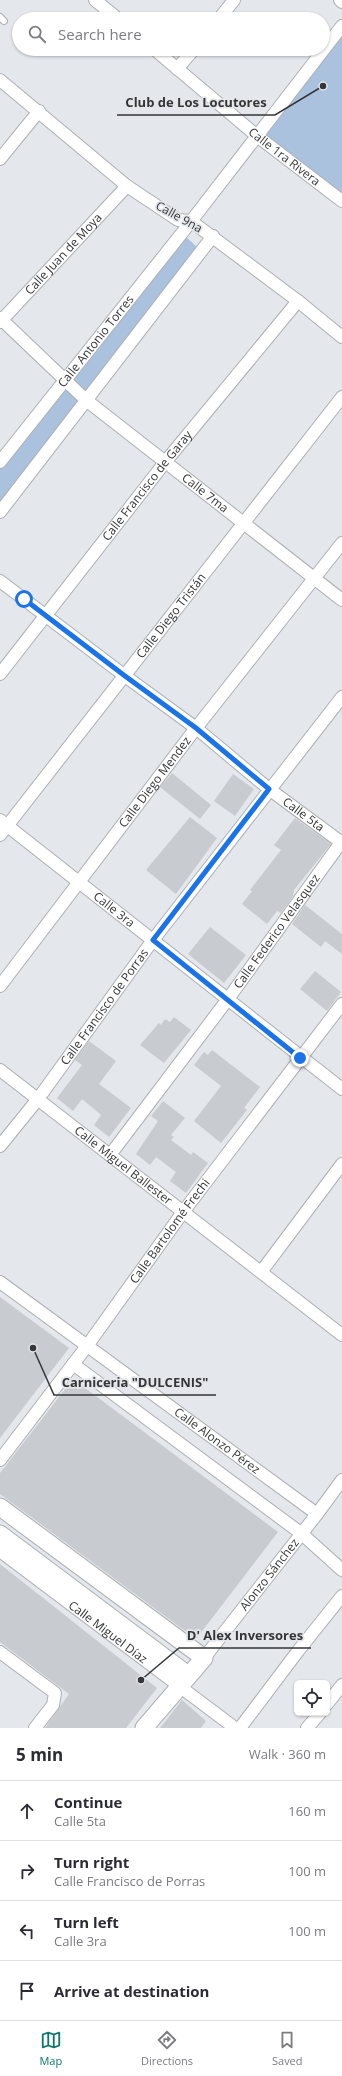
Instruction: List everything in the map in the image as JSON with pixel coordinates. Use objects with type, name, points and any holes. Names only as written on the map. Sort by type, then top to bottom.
[{"type":"street","points":[[95,0],[110,12]]},
{"type":"street","points":[[218,0],[231,4],[225,12]]},
{"type":"street","name":"Calle Antonio Torres","points":[[330,42],[342,26]]},
{"type":"street","name":"Calle 1ra Rivera","points":[[162,56],[257,136],[342,201]]},
{"type":"street","points":[[178,69],[188,56]]},
{"type":"street","name":"Calle Antonio Torres","points":[[0,462],[191,221],[319,56]]},
{"type":"street","name":"Calle 9na","points":[[0,80],[127,186],[178,220],[191,221],[213,236],[298,301],[342,337]]},
{"type":"street","points":[[0,159],[39,111]]},
{"type":"street","name":"Calle Juan de Moya","points":[[1,320],[127,186]]},
{"type":"street","points":[[0,512],[213,236]]},
{"type":"street","name":"Calle Francisco de Garay","points":[[0,674],[166,461],[298,301]]},
{"type":"street","name":"Calle 7ma","points":[[1,320],[86,400],[342,600]]},
{"type":"street","name":"Calle Diego Tristán","points":[[3,827],[125,676],[342,397]]},
{"type":"street","name":"Calle Diego Mendez","points":[[0,986],[196,728],[342,543]]},
{"type":"street","name":"Calle 5ta","points":[[0,580],[125,676],[196,728],[269,789],[342,842]]},
{"type":"street","name":"Calle Francisco de Porras","points":[[0,1146],[38,1099],[153,940],[342,697]]},
{"type":"street","name":"Calle 3ra","points":[[3,827],[79,882],[228,999],[300,1058],[342,1089]]},
{"type":"street","name":"Calle Federico Velasquez","points":[[110,1155],[228,999],[342,842]]},
{"type":"street","name":"Calle Bartolomé Frechi","points":[[0,1460],[87,1346],[183,1212],[342,1004]]},
{"type":"street","name":"Calle Miguel Ballester","points":[[0,1070],[342,1334]]},
{"type":"street","points":[[261,1272],[342,1164]]},
{"type":"street","name":"Calle Alonzo Pérez","points":[[0,1282],[317,1514]]},
{"type":"street","name":"Calle Alonzo Pérez","points":[[73,1364],[302,1534],[342,1570]]},
{"type":"street","name":"Alonzo Sánchez","points":[[144,1728],[183,1680],[204,1658],[302,1534],[342,1480]]},
{"type":"street","points":[[0,1507],[204,1658]]},
{"type":"street","name":"Calle Miguel Díaz","points":[[0,1534],[183,1680],[234,1728]]},
{"type":"street","name":"Calle Miguel Díaz","points":[[0,1552],[183,1680]]},
{"type":"street","points":[[240,1728],[342,1596]]},
{"type":"street","points":[[0,1652],[55,1693],[53,1705],[35,1728]]},
{"type":"street","points":[[330,1700],[342,1686]]},
{"type":"street","points":[[308,1728],[318,1716]]},
{"type":"shaded area","points":[[342,37],[342,194],[266,135],[327,56],[330,56],[330,52]]},
{"type":"shaded area","points":[[182,233],[198,248],[0,502],[0,461]]},
{"type":"building","points":[[172,773],[211,805],[200,819],[160,787]]},
{"type":"building","points":[[233,774],[254,789],[235,816],[214,801]]},
{"type":"building","points":[[190,817],[217,838],[176,894],[146,870]]},
{"type":"building","points":[[295,818],[331,844],[294,890],[293,896],[281,913],[277,911],[267,924],[242,904],[252,891],[250,890],[281,850],[274,845]]},
{"type":"building","points":[[305,905],[342,934],[342,954],[325,941],[321,947],[292,924]]},
{"type":"building","points":[[210,927],[246,955],[224,983],[188,954]]},
{"type":"building","points":[[315,971],[341,992],[327,1011],[300,989]]},
{"type":"building","points":[[174,1017],[191,1030],[164,1063],[140,1045],[159,1023],[161,1025],[165,1019],[170,1022]]},
{"type":"building","points":[[89,1041],[116,1061],[99,1084],[131,1108],[109,1137],[94,1125],[101,1115],[82,1099],[73,1111],[57,1098],[82,1065],[75,1060]]},
{"type":"building","points":[[212,1050],[260,1087],[244,1108],[247,1110],[221,1143],[194,1121],[221,1086],[194,1065],[204,1052],[208,1055]]},
{"type":"building","points":[[163,1101],[185,1118],[171,1135],[174,1137],[171,1140],[191,1155],[193,1152],[208,1163],[186,1193],[170,1181],[176,1172],[156,1157],[150,1165],[136,1154],[158,1121],[151,1116]]},
{"type":"building","points":[[0,1297],[69,1348],[0,1438]]},
{"type":"building","points":[[73,1379],[278,1532],[196,1639],[0,1494],[0,1473]]},
{"type":"building","points":[[0,1564],[157,1688],[126,1728],[45,1728],[69,1694],[0,1642]]},
{"type":"building","points":[[182,1700],[206,1721],[201,1728],[160,1728]]},
{"type":"place","name":"Club de Los Locutores","points":[[323,86]]},
{"type":"place","name":"Carniceria \"DULCENIS\"","points":[[33,1348]]},
{"type":"place","name":"D' Alex Inversores","points":[[141,1680]]},
{"type":"route","points":[[24,599],[196,728],[269,789],[153,940],[300,1058]]}]
